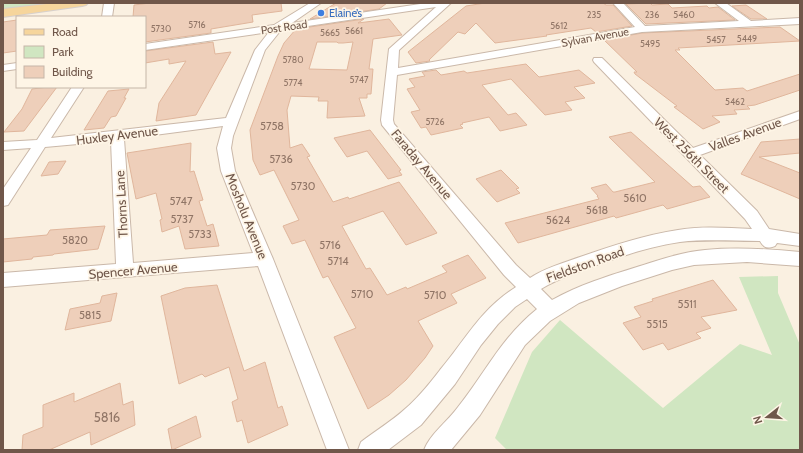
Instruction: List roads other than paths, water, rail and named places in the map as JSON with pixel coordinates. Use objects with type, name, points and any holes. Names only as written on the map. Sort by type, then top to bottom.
[{"type":"main road","points":[[3,13],[82,3]]},
{"type":"street","points":[[106,16],[109,3]]},
{"type":"street","name":"Mosholu Avenue","points":[[316,3],[278,27],[260,50],[231,121],[224,148],[228,172],[264,259],[338,450]]},
{"type":"street","name":"Post Road","points":[[146,47],[444,3]]},
{"type":"street","name":"Faraday Avenue","points":[[444,3],[440,9],[396,46],[393,52],[387,120],[388,125],[510,270],[551,310]]},
{"type":"street","points":[[618,3],[642,29]]},
{"type":"street","points":[[720,3],[749,24]]},
{"type":"street","name":"Sylvan Avenue","points":[[391,73],[642,29],[800,21]]},
{"type":"street","name":"West 256th Street","points":[[598,60],[751,215],[766,235],[776,256]]},
{"type":"street","points":[[3,68],[16,66]]},
{"type":"street","points":[[3,201],[42,144],[77,88]]},
{"type":"street","name":"Valles Avenue","points":[[691,153],[800,115]]},
{"type":"street","name":"Huxley Avenue","points":[[3,146],[42,144],[117,136],[231,121]]},
{"type":"street","name":"Thorns Lane","points":[[117,136],[125,271]]},
{"type":"street","name":"Fieldston Road","points":[[369,450],[414,417],[448,377],[474,339],[509,301],[548,276],[573,266],[654,241],[679,236],[705,234],[766,235],[800,240]]},
{"type":"street","name":"Fieldston Road","points":[[435,450],[461,422],[519,338],[534,323],[568,298],[672,262],[695,258],[719,256],[776,256],[800,259]]},
{"type":"street","name":"Spencer Avenue","points":[[3,280],[264,259]]},
{"type":"place","name":"Elaine’s","points":[[321,13]]}]
